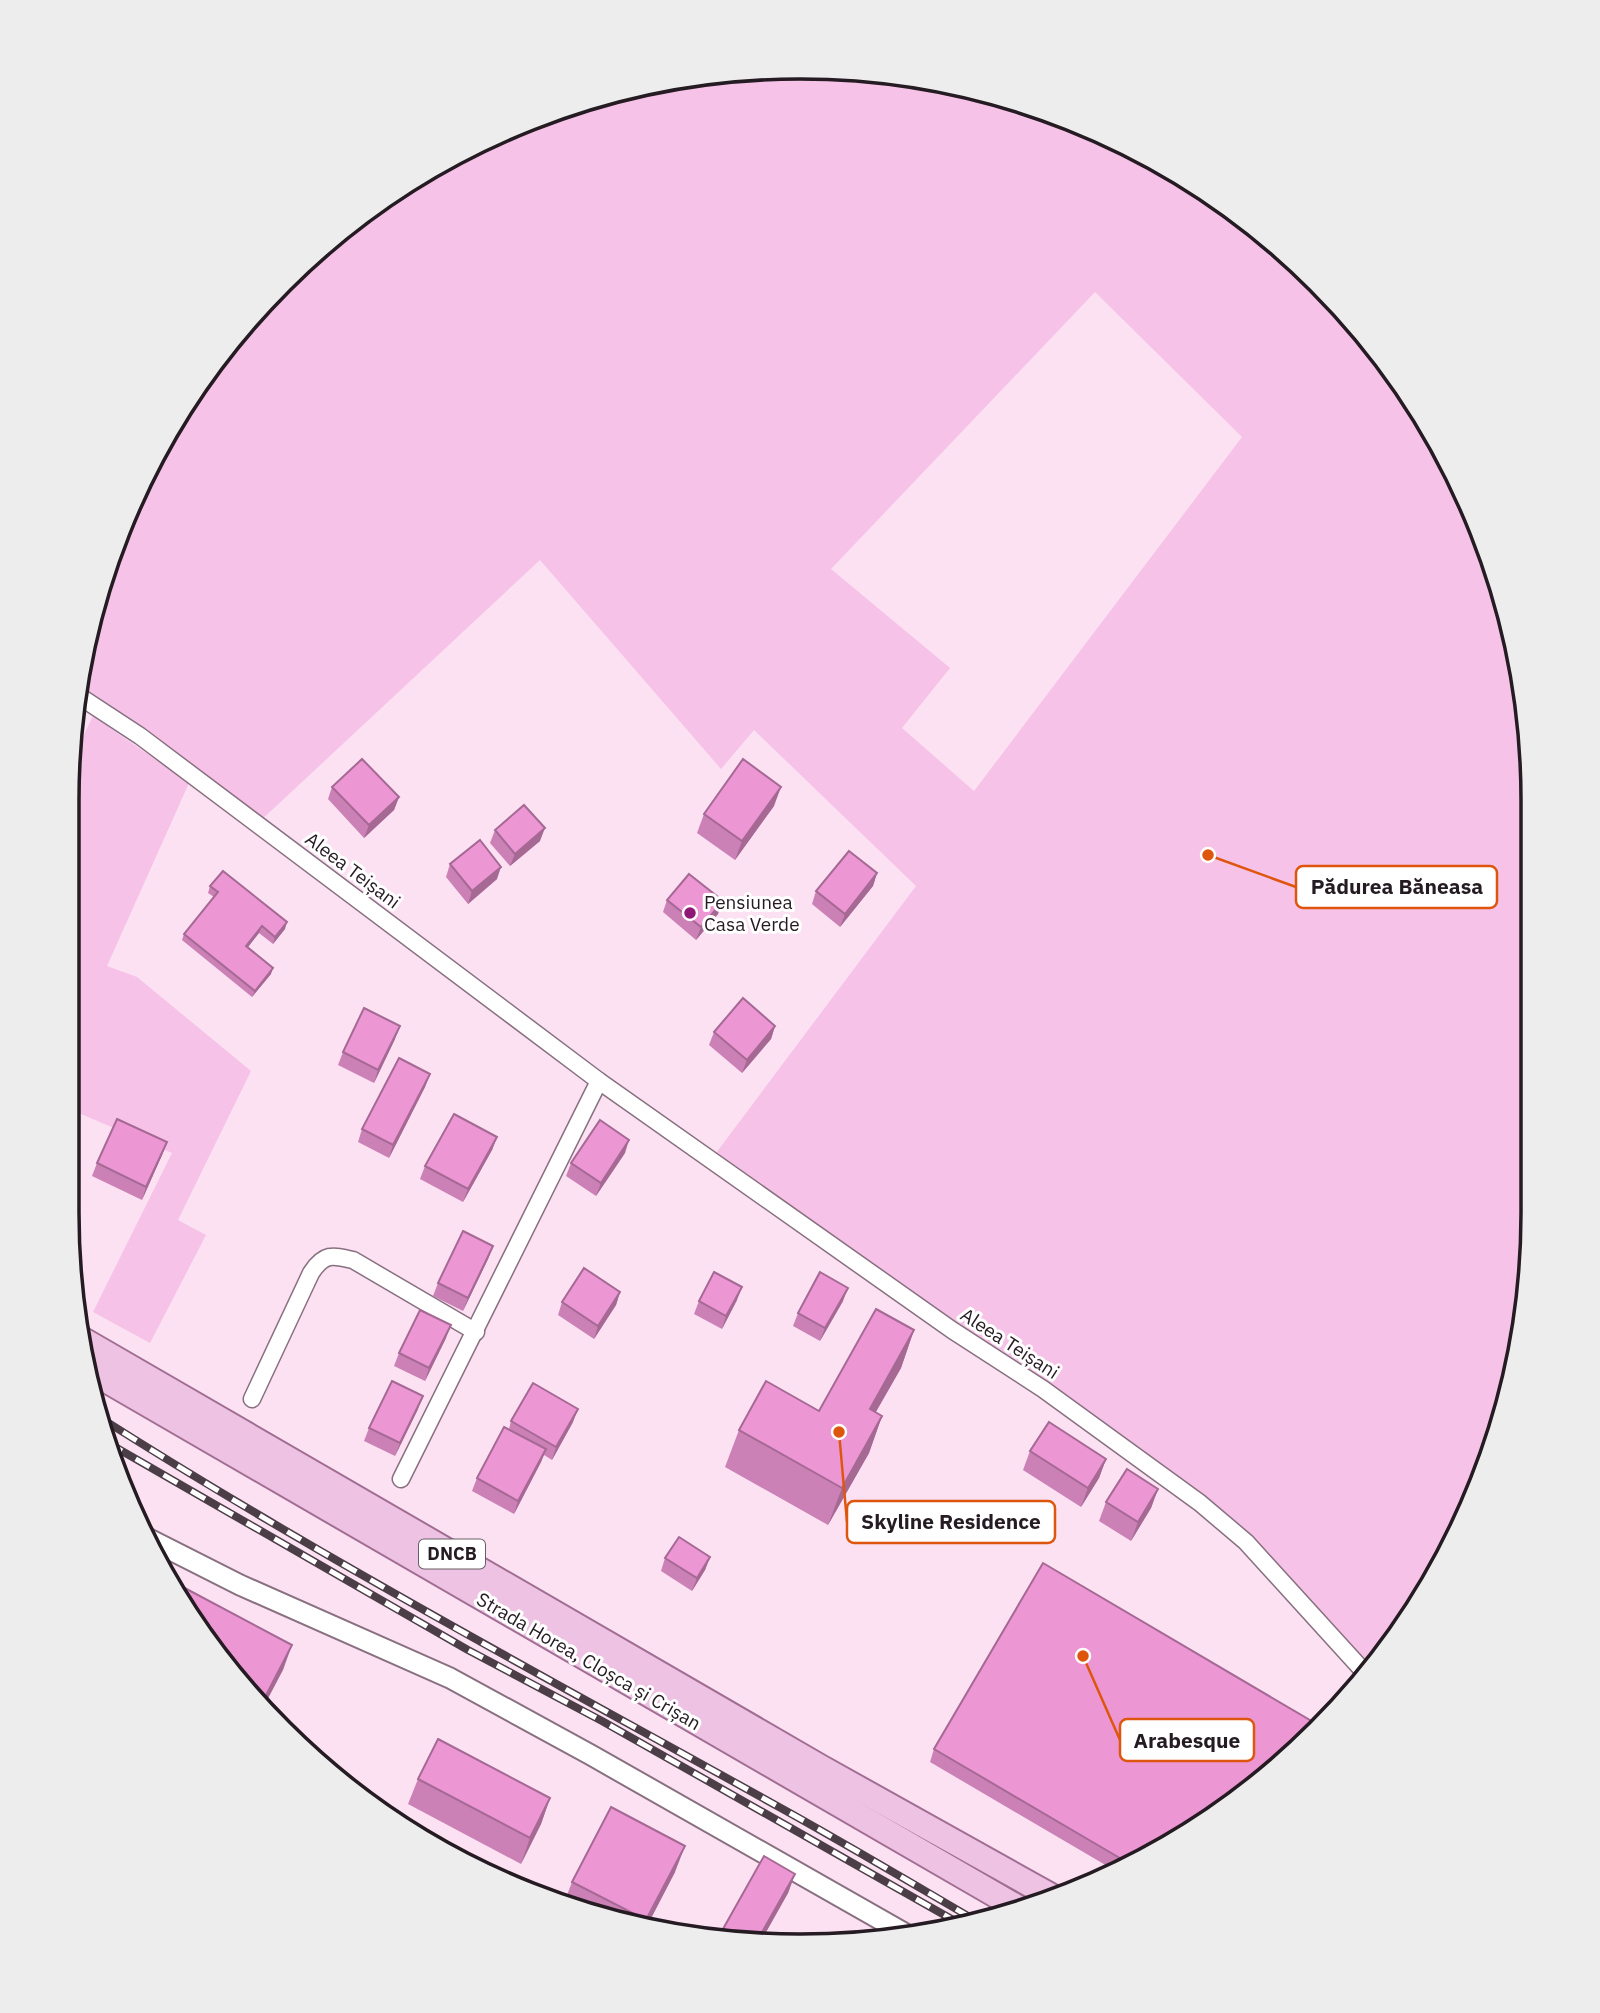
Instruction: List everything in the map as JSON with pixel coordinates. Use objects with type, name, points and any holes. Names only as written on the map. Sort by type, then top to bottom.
[{"type":"main road","name":"Strada Horea, Cloșca și Crișan","points":[[91,1345],[813,1777],[1010,1903]]},
{"type":"main road","name":"Strada Horea, Cloșca și Crișan","points":[[98,1375],[813,1777],[1043,1892]]},
{"type":"street","name":"Aleea Teișani","points":[[86,701],[140,736],[599,1081],[941,1322],[1043,1389],[1200,1503],[1246,1542],[1360,1667]]},
{"type":"street","points":[[401,1479],[599,1081]]},
{"type":"street","points":[[253,1399],[318,1262],[333,1255],[353,1260],[476,1332]]},
{"type":"street","points":[[159,1544],[240,1585],[450,1678],[895,1928]]},
{"type":"shaded area","points":[[800,79],[894,85],[987,103],[1032,117],[1119,153],[1201,200],[1276,258],[1342,324],[1400,399],[1425,439],[1447,481],[1483,568],[1497,613],[1515,706],[1521,800],[1521,1213],[1515,1307],[1497,1400],[1483,1445],[1447,1532],[1400,1614],[1360,1667],[1246,1542],[710,1161],[916,886],[754,730],[721,769],[540,560],[257,824],[86,701],[103,613],[117,568],[153,481],[200,399],[258,324],[290,290],[324,258],[399,200],[481,153],[568,117],[613,103],[706,85]],"holes":[[[1095,292],[1242,437],[974,791],[902,728],[950,668],[831,569]]]},
{"type":"shaded area","points":[[93,716],[189,783],[107,966],[137,977],[251,1071],[178,1220],[206,1235],[150,1343],[93,1312],[172,1153],[79,1113],[81,740]]},
{"type":"building","points":[[362,759],[399,797],[369,825],[332,787]]},
{"type":"building","points":[[743,759],[781,787],[742,841],[704,814]]},
{"type":"building","points":[[524,805],[545,828],[515,854],[495,830]]},
{"type":"building","points":[[480,840],[501,867],[472,891],[450,864]]},
{"type":"building","points":[[849,851],[877,873],[845,914],[816,891]]},
{"type":"building","points":[[223,871],[287,922],[275,937],[262,926],[246,946],[273,968],[255,991],[184,934],[218,892],[210,886]]},
{"type":"building","points":[[689,874],[723,901],[701,927],[667,900]]},
{"type":"building","points":[[743,998],[775,1026],[747,1060],[714,1032]]},
{"type":"building","points":[[364,1008],[400,1026],[378,1070],[343,1052]]},
{"type":"building","points":[[399,1058],[430,1074],[393,1145],[362,1129]]},
{"type":"building","points":[[454,1114],[497,1137],[468,1189],[425,1166]]},
{"type":"building","points":[[117,1119],[167,1142],[146,1187],[97,1163]]},
{"type":"building","points":[[600,1120],[629,1140],[601,1183],[571,1163]]},
{"type":"building","points":[[463,1231],[493,1246],[468,1298],[438,1283]]},
{"type":"building","points":[[584,1268],[620,1292],[598,1326],[562,1302]]},
{"type":"building","points":[[714,1272],[742,1287],[726,1316],[699,1301]]},
{"type":"building","points":[[820,1272],[848,1288],[825,1328],[798,1313]]},
{"type":"building","points":[[876,1309],[914,1330],[870,1409],[882,1416],[842,1488],[739,1430],[766,1381],[819,1411]]},
{"type":"building","points":[[420,1310],[451,1325],[429,1368],[399,1353]]},
{"type":"building","points":[[392,1381],[423,1396],[400,1443],[369,1428]]},
{"type":"building","points":[[533,1383],[578,1409],[556,1447],[511,1421]]},
{"type":"building","points":[[1049,1422],[1106,1459],[1088,1488],[1030,1451]]},
{"type":"building","points":[[504,1427],[546,1449],[518,1501],[477,1478]]},
{"type":"building","points":[[1127,1469],[1158,1489],[1138,1522],[1106,1502]]},
{"type":"building","points":[[679,1537],[710,1557],[697,1578],[665,1558]]},
{"type":"building","points":[[1043,1563],[1312,1721],[1276,1755],[1201,1813],[1121,1859],[934,1749]]},
{"type":"building","points":[[183,1587],[292,1645],[265,1697],[228,1652]]},
{"type":"building","points":[[438,1739],[550,1798],[530,1838],[418,1779]]},
{"type":"building","points":[[611,1807],[685,1846],[647,1917],[636,1915],[572,1882]]},
{"type":"building","points":[[764,1856],[795,1874],[761,1933],[723,1929]]},
{"type":"railway","points":[[110,1424],[349,1567],[804,1821],[966,1915]]},
{"type":"railway","points":[[119,1449],[468,1650],[602,1721],[950,1918]]},
{"type":"place","name":"Pădurea Băneasa","points":[[1208,855]]},
{"type":"place","name":"Pensiunea Casa Verde","points":[[690,913]]},
{"type":"place","name":"Skyline Residence","points":[[839,1432]]},
{"type":"place","name":"Arabesque","points":[[1083,1656]]}]
